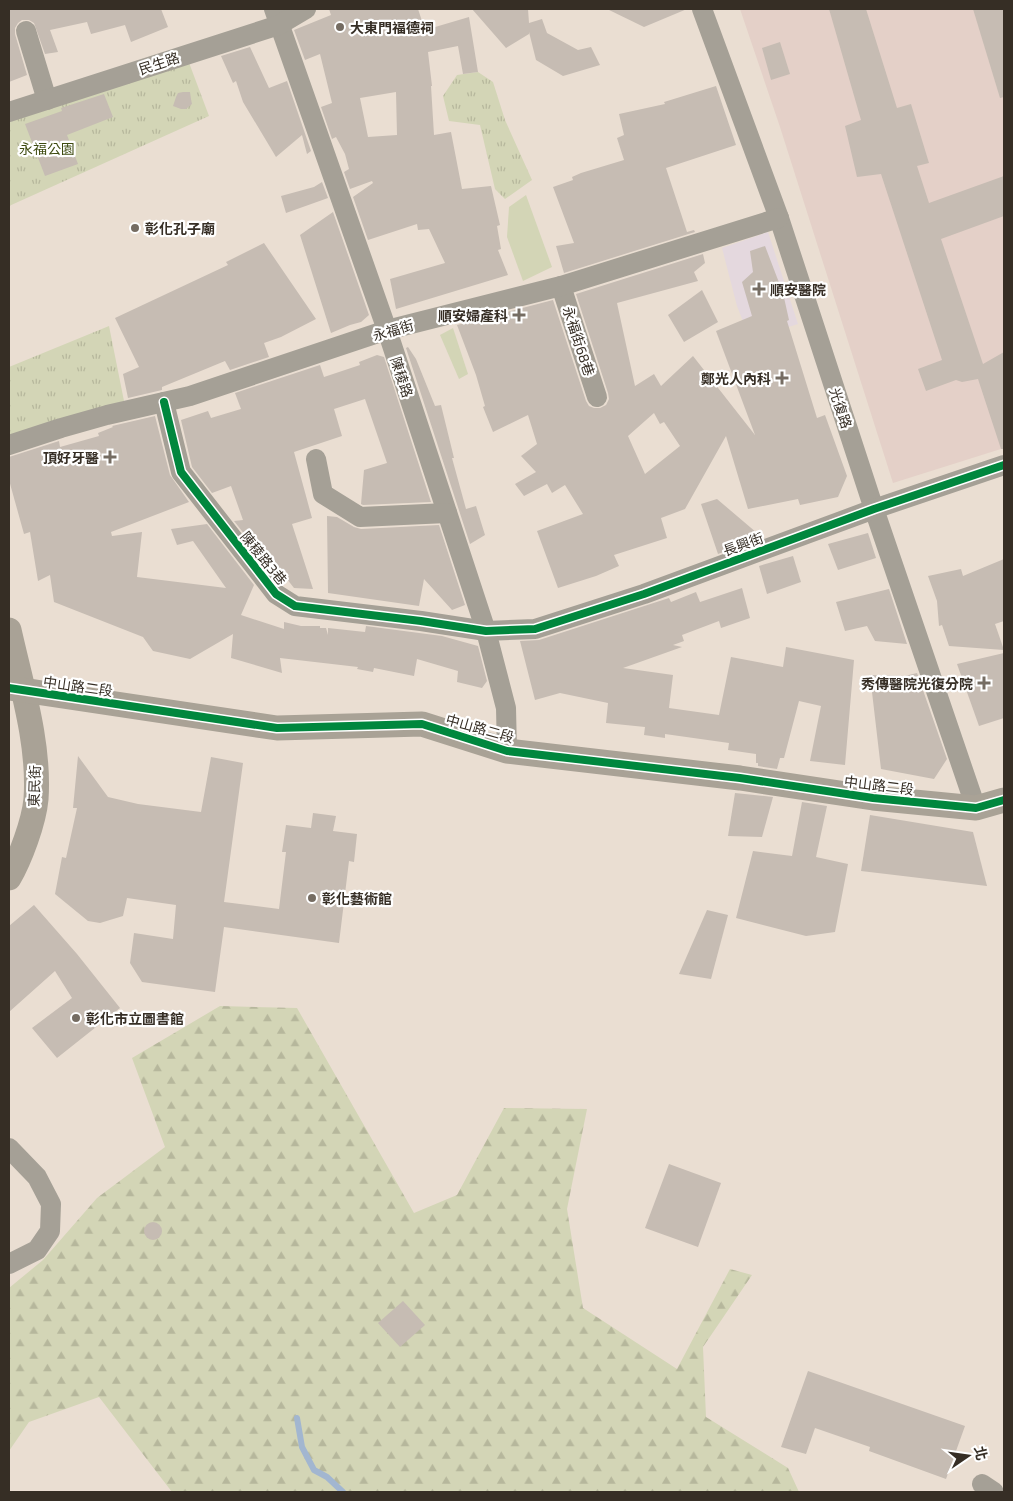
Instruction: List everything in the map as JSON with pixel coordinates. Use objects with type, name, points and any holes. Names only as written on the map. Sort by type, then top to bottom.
[{"type":"main road","name":"東民街","points":[[9,630],[15,689],[34,742],[36,800],[27,838],[9,878]]},
{"type":"main road","name":"中山路二段","points":[[15,689],[277,728],[422,724],[507,751],[740,778],[872,798],[976,808],[1004,800]]},
{"type":"street","name":"民生路","points":[[9,112],[185,54],[277,17],[306,9]]},
{"type":"street","name":"光復路","points":[[702,9],[779,218],[874,509],[976,808]]},
{"type":"street","name":"陳稜路","points":[[277,17],[387,330],[486,631],[506,708],[507,751]]},
{"type":"street","points":[[26,31],[47,100]]},
{"type":"street","name":"永福街","points":[[9,445],[107,415],[190,396],[387,330],[561,286],[779,218]]},
{"type":"street","name":"永福街68巷","points":[[561,286],[597,397]]},
{"type":"street","name":"陳稜路3巷","points":[[164,402],[181,472],[276,594],[295,606],[486,631]]},
{"type":"street","points":[[316,459],[323,494],[360,517],[447,513]]},
{"type":"street","name":"長興街","points":[[486,631],[535,629],[644,594],[874,509],[1004,465]]},
{"type":"street","points":[[9,1148],[36,1177],[51,1204],[50,1231],[37,1250],[9,1264]]},
{"type":"shaded area","points":[[740,9],[1004,9],[1004,448],[893,483],[780,127]]},
{"type":"shaded area","name":"順安醫院","points":[[768,232],[798,324],[750,339],[737,306],[722,248]]},
{"type":"green space","name":"永福公園","points":[[188,60],[209,116],[9,206],[9,122]]},
{"type":"green space","points":[[478,72],[493,82],[505,120],[532,180],[505,199],[495,189],[480,125],[449,121],[443,96],[457,75]]},
{"type":"green space","points":[[526,195],[552,267],[523,281],[507,237],[509,207]]},
{"type":"green space","points":[[109,326],[124,401],[9,439],[9,367]]},
{"type":"green space","points":[[453,328],[468,374],[459,379],[440,335]]},
{"type":"green space","points":[[220,1006],[297,1008],[414,1213],[457,1195],[504,1108],[587,1109],[567,1209],[583,1308],[677,1369],[730,1269],[752,1275],[703,1347],[706,1417],[788,1468],[799,1492],[172,1492],[99,1397],[29,1422],[9,1451],[9,1288],[43,1260],[97,1198],[165,1147],[132,1058]]},
{"type":"building","points":[[9,9],[161,9],[168,27],[131,42],[125,25],[91,34],[87,22],[50,30],[58,52],[45,54],[34,23],[29,20],[22,20],[15,28],[15,34],[27,75],[9,82]]},
{"type":"building","points":[[329,9],[418,9],[425,30],[469,17],[478,72],[463,74],[458,46],[428,52],[432,86],[434,135],[451,132],[462,189],[491,186],[500,225],[497,226],[501,249],[498,250],[508,275],[396,309],[390,279],[445,263],[429,229],[418,230],[417,224],[368,240],[353,197],[373,183],[372,181],[350,189],[344,172],[349,169],[345,154],[336,137],[332,139],[321,107],[332,103],[320,54],[305,60],[294,30],[331,15]],"holes":[[[396,92],[397,135],[368,137],[360,98]]]},
{"type":"building","points":[[472,9],[528,9],[529,23],[542,19],[547,33],[578,50],[591,47],[600,65],[563,76],[536,60],[529,32],[529,34],[506,48]]},
{"type":"building","points":[[607,9],[687,9],[644,27]]},
{"type":"building","points":[[829,9],[866,9],[897,108],[911,104],[929,163],[917,166],[929,203],[1004,176],[1004,216],[941,239],[983,364],[1004,352],[1004,449],[1001,449],[978,379],[962,382],[956,380],[926,391],[918,369],[942,360],[881,174],[857,177],[845,126],[861,120]]},
{"type":"building","points":[[973,9],[1004,9],[1004,97],[1000,98]]},
{"type":"building","points":[[780,42],[790,74],[771,80],[762,48]]},
{"type":"building","points":[[250,47],[269,88],[287,81],[311,151],[307,154],[302,135],[276,157],[243,102],[236,81],[233,83],[221,56]]},
{"type":"building","points":[[716,86],[736,145],[666,168],[687,232],[694,230],[695,232],[564,273],[556,246],[574,243],[553,187],[573,180],[572,177],[581,173],[624,160],[617,138],[624,135],[619,114],[665,104],[664,102]]},
{"type":"building","points":[[190,92],[192,104],[186,109],[173,106],[178,93]]},
{"type":"building","points":[[104,94],[113,117],[67,135],[78,164],[45,176],[25,124],[62,111],[61,108]]},
{"type":"building","points":[[322,182],[328,198],[286,213],[281,196],[314,187]]},
{"type":"building","points":[[333,212],[369,315],[361,322],[331,333],[300,235]]},
{"type":"building","points":[[264,243],[316,319],[281,337],[264,343],[269,357],[230,370],[225,361],[162,387],[162,390],[128,398],[123,374],[139,367],[115,318],[228,265],[226,262]]},
{"type":"building","points":[[765,246],[783,293],[789,320],[787,321],[817,418],[825,415],[847,476],[838,497],[800,505],[798,499],[748,509],[726,436],[685,509],[661,518],[667,538],[614,555],[619,566],[596,576],[558,588],[537,531],[583,514],[565,485],[552,493],[547,484],[524,496],[515,484],[536,472],[521,456],[537,444],[528,415],[493,432],[483,407],[485,406],[476,375],[457,325],[553,300],[586,401],[589,406],[600,408],[606,405],[609,399],[608,393],[576,294],[703,254],[705,263],[694,272],[698,281],[617,303],[635,386],[654,374],[661,386],[693,356],[755,435],[716,331],[752,316],[742,282],[753,272],[750,251]],"holes":[[[654,413],[660,424],[664,422],[680,446],[645,474],[628,436]]]},
{"type":"building","points":[[702,290],[718,322],[684,342],[668,315]]},
{"type":"building","points":[[408,347],[416,359],[435,406],[441,405],[454,458],[452,458],[466,509],[476,506],[485,535],[470,544],[406,348]]},
{"type":"building","points":[[377,355],[384,357],[431,502],[361,504],[364,470],[387,463],[365,399],[334,409],[342,436],[294,452],[312,518],[292,524],[313,589],[294,588],[268,555],[265,560],[234,521],[243,520],[231,486],[212,493],[192,467],[181,420],[208,411],[211,418],[241,409],[235,393],[320,365],[324,377],[360,365],[359,362]]},
{"type":"building","points":[[155,416],[170,475],[189,502],[111,532],[112,536],[142,532],[137,577],[226,588],[193,541],[177,545],[171,529],[207,524],[254,585],[241,615],[284,629],[284,622],[301,626],[320,626],[320,628],[326,628],[328,635],[328,628],[365,632],[366,626],[442,636],[478,646],[487,681],[482,688],[457,682],[458,671],[417,659],[414,676],[374,668],[373,672],[357,669],[358,667],[280,658],[282,673],[231,658],[233,634],[190,659],[153,651],[143,637],[54,602],[50,575],[38,581],[30,532],[24,534],[9,480],[9,457],[59,441],[60,447],[99,436],[98,433],[112,426]]},
{"type":"building","points":[[717,499],[757,533],[738,540],[740,546],[718,554],[701,504]]},
{"type":"building","points":[[327,516],[337,517],[361,529],[439,525],[465,605],[452,610],[424,579],[419,606],[328,593]]},
{"type":"building","points":[[868,533],[876,558],[838,570],[828,544]]},
{"type":"building","points":[[793,556],[801,582],[767,594],[759,566]]},
{"type":"building","points":[[1004,559],[1004,621],[995,624],[1004,650],[949,646],[942,625],[939,626],[937,601],[928,576],[961,569],[963,576]]},
{"type":"building","points":[[742,588],[750,618],[721,628],[719,621],[682,635],[684,641],[673,645],[682,647],[623,668],[673,675],[669,708],[719,715],[731,657],[783,667],[786,647],[854,660],[845,765],[810,761],[821,706],[799,701],[784,758],[780,758],[777,769],[758,766],[756,754],[728,750],[729,743],[665,734],[665,738],[644,735],[645,727],[606,723],[608,703],[560,693],[535,700],[520,641],[539,640],[669,598],[671,602],[696,592],[700,602]]},
{"type":"building","points":[[889,589],[907,644],[875,641],[867,626],[845,631],[836,602]]},
{"type":"building","name":"秀傳醫院光復分院","points":[[1004,653],[1004,718],[979,726],[957,664]]},
{"type":"building","points":[[917,673],[947,759],[934,779],[881,769],[870,675],[905,676]]},
{"type":"building","points":[[78,756],[108,797],[138,804],[201,812],[211,757],[243,763],[224,902],[279,909],[286,852],[282,852],[286,825],[311,828],[313,813],[336,816],[333,831],[357,834],[354,862],[349,861],[339,943],[224,927],[215,992],[142,982],[130,963],[134,933],[173,939],[176,905],[127,898],[123,916],[100,923],[88,921],[55,894],[62,857],[66,858],[77,808],[73,808]]},
{"type":"building","points":[[735,793],[773,797],[762,837],[728,836]]},
{"type":"building","points":[[802,802],[827,806],[816,857],[848,864],[835,932],[806,936],[736,918],[753,851],[792,856]]},
{"type":"building","points":[[870,815],[973,832],[987,886],[861,871]]},
{"type":"building","points":[[34,905],[77,954],[120,1008],[57,1058],[32,1028],[72,998],[55,971],[9,1012],[9,926]]},
{"type":"building","points":[[707,910],[728,915],[711,979],[679,974]]},
{"type":"building","points":[[669,1164],[721,1183],[698,1247],[645,1228]]},
{"type":"building","points":[[153,1222],[159,1225],[162,1231],[159,1237],[153,1240],[147,1237],[144,1231],[147,1225]]},
{"type":"building","points":[[403,1301],[425,1325],[400,1347],[378,1323]]},
{"type":"building","points":[[808,1371],[965,1426],[946,1479],[869,1451],[870,1447],[815,1428],[806,1454],[781,1447]]},
{"type":"waterway","points":[[297,1418],[302,1447],[314,1470],[327,1477],[343,1492]]},
{"type":"cycle path","points":[[164,402],[181,472],[276,594],[295,606],[486,631],[535,629],[644,594],[874,509],[1004,465]]},
{"type":"cycle path","points":[[9,688],[277,728],[422,724],[507,751],[740,778],[873,798],[976,808],[1004,800]]},
{"type":"place","name":"大東門福德祠","points":[[340,27]]},
{"type":"place","name":"彰化孔子廟","points":[[135,228]]},
{"type":"place","name":"順安醫院","points":[[759,289]]},
{"type":"place","name":"順安婦產科","points":[[519,315]]},
{"type":"place","name":"鄭光人內科","points":[[782,378]]},
{"type":"place","name":"頂好牙醫","points":[[110,457]]},
{"type":"place","name":"秀傳醫院光復分院","points":[[984,683]]},
{"type":"place","name":"彰化藝術館","points":[[312,898]]},
{"type":"place","name":"彰化市立圖書館","points":[[76,1018]]}]
